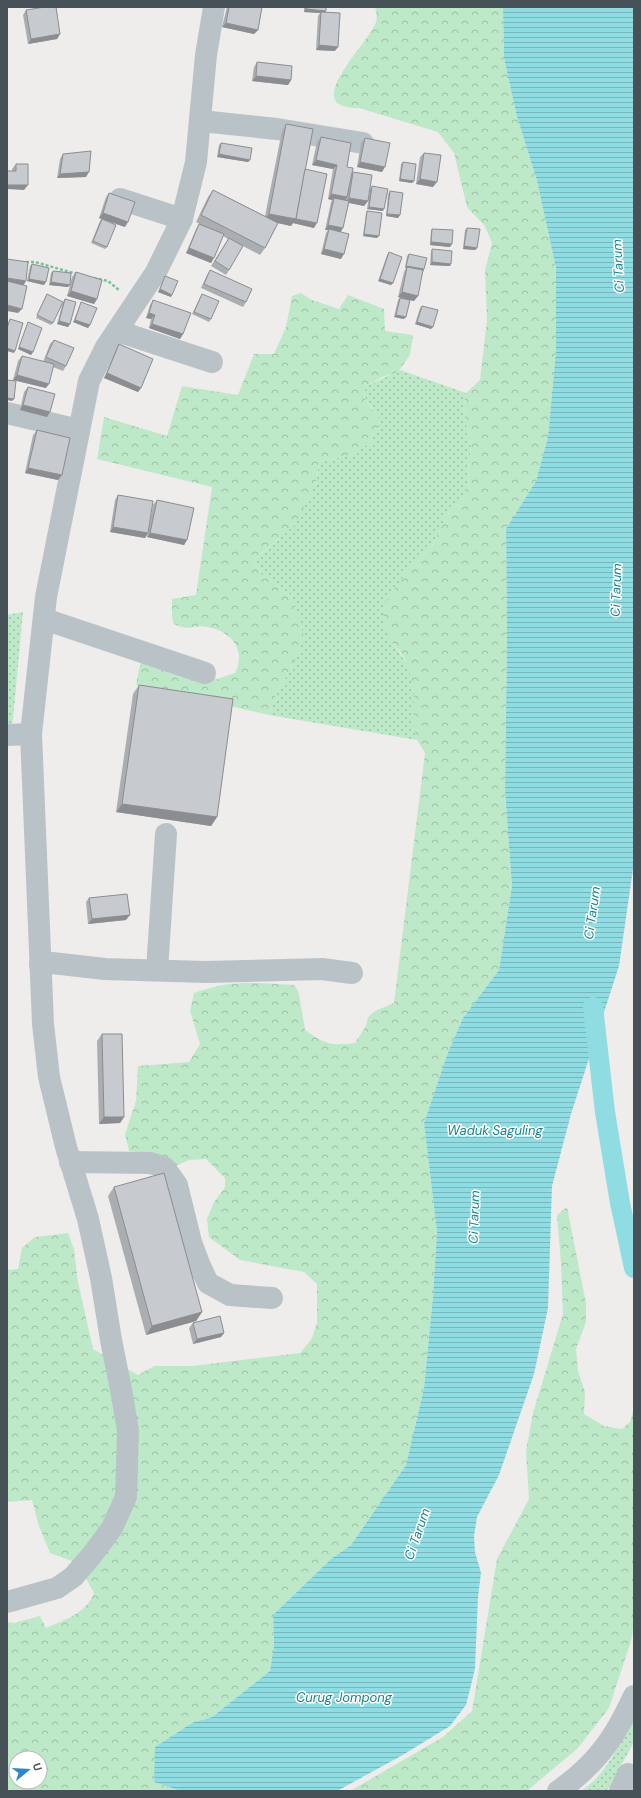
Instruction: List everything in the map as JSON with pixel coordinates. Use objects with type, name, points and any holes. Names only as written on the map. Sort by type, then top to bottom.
[{"type":"street","points":[[7,1602],[57,1588],[73,1577],[112,1528],[126,1497],[128,1432],[101,1278],[88,1219],[70,1162],[49,1077],[43,1024],[31,734],[46,597],[62,525],[79,430],[90,381],[106,347],[156,272],[182,219],[196,162],[206,55],[214,7]]},
{"type":"street","points":[[201,120],[278,129],[363,143]]},
{"type":"street","points":[[120,199],[182,219]]},
{"type":"street","points":[[117,331],[212,362]]},
{"type":"street","points":[[7,413],[79,430]]},
{"type":"street","points":[[44,619],[205,673]]},
{"type":"street","points":[[7,735],[31,734]]},
{"type":"street","points":[[157,970],[166,834]]},
{"type":"street","points":[[40,965],[52,963],[105,968],[205,972],[322,969],[352,973]]},
{"type":"street","points":[[70,1162],[151,1162],[165,1168],[177,1184],[190,1242],[208,1283],[230,1295],[272,1298]]},
{"type":"street","points":[[558,1791],[570,1783],[597,1755],[615,1732],[634,1696]]},
{"type":"path","points":[[21,261],[34,262],[83,275]]},
{"type":"path","points":[[89,277],[108,281],[135,302]]},
{"type":"green space","points":[[375,7],[503,7],[504,58],[516,113],[537,181],[556,268],[556,351],[548,437],[536,481],[506,529],[507,635],[505,791],[512,886],[499,970],[463,1018],[447,1055],[424,1123],[437,1232],[433,1296],[424,1388],[406,1465],[351,1545],[331,1559],[273,1615],[274,1645],[270,1671],[212,1717],[192,1723],[176,1735],[154,1782],[181,1791],[7,1791],[7,1622],[14,1623],[40,1616],[46,1628],[67,1619],[80,1611],[91,1600],[94,1593],[84,1575],[72,1561],[50,1553],[39,1526],[32,1500],[7,1502],[7,1270],[18,1269],[22,1248],[35,1237],[68,1233],[74,1249],[78,1282],[93,1349],[138,1375],[154,1366],[192,1366],[300,1353],[311,1340],[317,1323],[317,1284],[304,1272],[240,1260],[209,1237],[207,1219],[214,1202],[225,1187],[225,1178],[206,1159],[189,1160],[173,1167],[145,1153],[129,1151],[125,1134],[136,1101],[138,1066],[189,1062],[200,1044],[190,1011],[194,993],[207,989],[244,983],[295,985],[299,994],[305,1030],[323,1041],[334,1044],[355,1043],[366,1026],[368,1017],[375,1011],[394,1003],[425,753],[417,740],[413,724],[414,689],[409,671],[403,655],[391,642],[384,626],[383,606],[403,577],[432,546],[447,515],[460,502],[468,487],[471,444],[463,410],[466,393],[480,380],[487,320],[485,270],[492,243],[485,226],[467,207],[454,153],[438,132],[359,108],[342,106],[334,98],[335,87],[341,74],[370,32],[377,20]]},
{"type":"green space","points":[[301,293],[312,300],[339,309],[348,295],[384,309],[385,331],[413,335],[410,355],[398,372],[382,377],[366,386],[364,397],[380,421],[371,443],[350,455],[319,462],[316,484],[295,525],[255,559],[261,574],[292,596],[304,636],[294,663],[276,694],[269,715],[136,685],[141,660],[192,676],[217,679],[235,673],[239,657],[238,649],[230,637],[216,629],[207,627],[198,626],[188,628],[180,626],[174,624],[172,618],[172,599],[196,595],[212,487],[97,459],[104,417],[167,436],[182,386],[238,395],[254,354],[274,354],[286,327],[292,296]]},
{"type":"green space","points":[[400,370],[466,393],[463,410],[471,444],[468,487],[460,502],[447,515],[432,546],[403,577],[391,642],[403,658],[413,682],[417,740],[269,715],[276,694],[294,663],[292,596],[261,574],[255,559],[278,540],[316,484],[319,462],[350,455],[380,421],[364,396],[366,386]]},
{"type":"green space","points":[[23,612],[12,729],[7,729],[7,615]]},
{"type":"green space","points":[[567,1207],[586,1303],[586,1322],[576,1349],[578,1371],[585,1392],[584,1414],[604,1426],[622,1429],[630,1422],[634,1408],[634,1622],[631,1641],[609,1708],[578,1748],[527,1791],[350,1791],[443,1737],[472,1711],[497,1559],[529,1499],[526,1451],[533,1413],[563,1314],[557,1215]]},
{"type":"green space","points":[[634,1715],[634,1742],[607,1791],[581,1791],[599,1775],[606,1766],[618,1747]]},
{"type":"water","name":"Waduk Saguling","points":[[503,7],[634,7],[634,862],[619,966],[571,1114],[552,1186],[548,1308],[534,1374],[499,1475],[477,1517],[474,1536],[475,1552],[481,1573],[478,1597],[475,1669],[466,1705],[450,1726],[401,1756],[337,1791],[181,1791],[154,1782],[155,1747],[192,1723],[212,1717],[270,1671],[274,1645],[273,1615],[331,1559],[351,1545],[406,1465],[424,1388],[433,1296],[437,1232],[424,1123],[447,1055],[463,1018],[499,970],[512,886],[505,791],[507,635],[506,529],[536,481],[548,437],[556,351],[556,268],[537,181],[516,113],[504,58]]},
{"type":"building","points":[[56,7],[60,34],[31,39],[26,10]]},
{"type":"building","points":[[229,7],[262,7],[258,30],[226,23]]},
{"type":"building","points":[[306,7],[326,7],[326,11],[306,9]]},
{"type":"building","points":[[321,12],[340,13],[338,47],[319,45]]},
{"type":"building","points":[[257,62],[292,66],[291,80],[256,76]]},
{"type":"building","points":[[286,124],[313,129],[296,219],[269,214]]},
{"type":"building","points":[[321,137],[351,143],[347,167],[353,168],[347,197],[331,194],[337,165],[316,160]]},
{"type":"building","points":[[365,138],[390,143],[385,167],[360,162]]},
{"type":"building","points":[[221,143],[252,148],[250,160],[219,154]]},
{"type":"building","points":[[91,151],[89,172],[60,174],[63,154]]},
{"type":"building","points":[[424,153],[441,155],[437,182],[420,179]]},
{"type":"building","points":[[403,162],[416,164],[414,181],[400,179]]},
{"type":"building","points":[[16,164],[28,164],[28,185],[7,185],[7,171],[16,171]]},
{"type":"building","points":[[305,169],[327,174],[317,223],[296,219]]},
{"type":"building","points":[[353,172],[372,175],[368,201],[349,198]]},
{"type":"building","points":[[372,186],[388,189],[384,209],[369,207]]},
{"type":"building","points":[[213,190],[278,223],[265,248],[201,215]]},
{"type":"building","points":[[390,191],[403,193],[400,215],[387,214]]},
{"type":"building","points":[[109,193],[135,202],[128,222],[103,213]]},
{"type":"building","points":[[334,198],[349,201],[343,228],[328,225]]},
{"type":"building","points":[[367,211],[382,213],[379,236],[364,234]]},
{"type":"building","points":[[102,219],[116,225],[107,247],[93,241]]},
{"type":"building","points":[[199,224],[224,234],[214,258],[189,248]]},
{"type":"building","points":[[467,228],[480,229],[477,248],[464,246]]},
{"type":"building","points":[[329,229],[349,234],[344,254],[324,249]]},
{"type":"building","points":[[432,229],[453,230],[452,244],[431,242]]},
{"type":"building","points":[[229,238],[243,246],[229,270],[215,261]]},
{"type":"building","points":[[432,249],[452,251],[451,264],[432,262]]},
{"type":"building","points":[[389,252],[402,257],[393,283],[380,279]]},
{"type":"building","points":[[409,254],[427,258],[424,269],[406,266]]},
{"type":"building","points":[[7,259],[28,262],[26,281],[7,278]]},
{"type":"building","points":[[32,264],[49,268],[46,282],[29,279]]},
{"type":"building","points":[[407,267],[423,270],[418,296],[402,292]]},
{"type":"building","points":[[210,270],[252,289],[246,302],[204,284]]},
{"type":"building","points":[[53,271],[71,273],[70,285],[51,282]]},
{"type":"building","points":[[76,272],[102,280],[97,299],[71,291]]},
{"type":"building","points":[[165,276],[178,281],[172,295],[160,289]]},
{"type":"building","points":[[7,281],[27,286],[22,309],[7,305]]},
{"type":"building","points":[[47,294],[63,302],[53,323],[37,315]]},
{"type":"building","points":[[202,294],[219,301],[211,319],[194,312]]},
{"type":"building","points":[[400,298],[410,300],[406,317],[396,315]]},
{"type":"building","points":[[65,299],[76,302],[70,324],[59,321]]},
{"type":"building","points":[[153,300],[191,313],[183,334],[152,324],[155,315],[149,313]]},
{"type":"building","points":[[81,302],[97,308],[90,325],[75,320]]},
{"type":"building","points":[[422,306],[438,310],[433,327],[417,322]]},
{"type":"building","points":[[10,319],[23,323],[15,351],[7,348],[7,328]]},
{"type":"building","points":[[28,322],[42,328],[33,352],[19,347]]},
{"type":"building","points":[[54,340],[74,348],[66,366],[46,357]]},
{"type":"building","points":[[119,344],[153,359],[141,388],[107,373]]},
{"type":"building","points":[[22,356],[54,364],[49,384],[17,375]]},
{"type":"building","points":[[7,380],[16,381],[14,399],[7,398]]},
{"type":"building","points":[[28,387],[55,394],[50,412],[23,405]]},
{"type":"building","points":[[37,430],[70,438],[62,475],[28,468]]},
{"type":"building","points":[[118,495],[153,501],[148,533],[113,527]]},
{"type":"building","points":[[157,500],[194,508],[187,540],[150,533]]},
{"type":"building","points":[[139,685],[233,699],[217,817],[122,804]]},
{"type":"building","points":[[127,894],[130,915],[92,919],[89,898]]},
{"type":"building","points":[[102,1034],[122,1034],[124,1117],[104,1117]]},
{"type":"building","points":[[164,1173],[202,1312],[152,1326],[114,1187]]},
{"type":"building","points":[[220,1316],[224,1333],[197,1339],[193,1323]]},
{"type":"waterway","points":[[593,1007],[605,1112],[620,1203],[634,1268]]},
{"type":"water label","name":"Ci Tarum","points":[[618,266]]},
{"type":"water label","name":"Ci Tarum","points":[[616,590]]},
{"type":"water label","name":"Ci Tarum","points":[[592,913]]},
{"type":"water label","name":"Ci Tarum","points":[[474,1217]]},
{"type":"water label","name":"Ci Tarum","points":[[417,1534]]},
{"type":"water label","name":"Curug Jompong","points":[[344,1697]]}]
